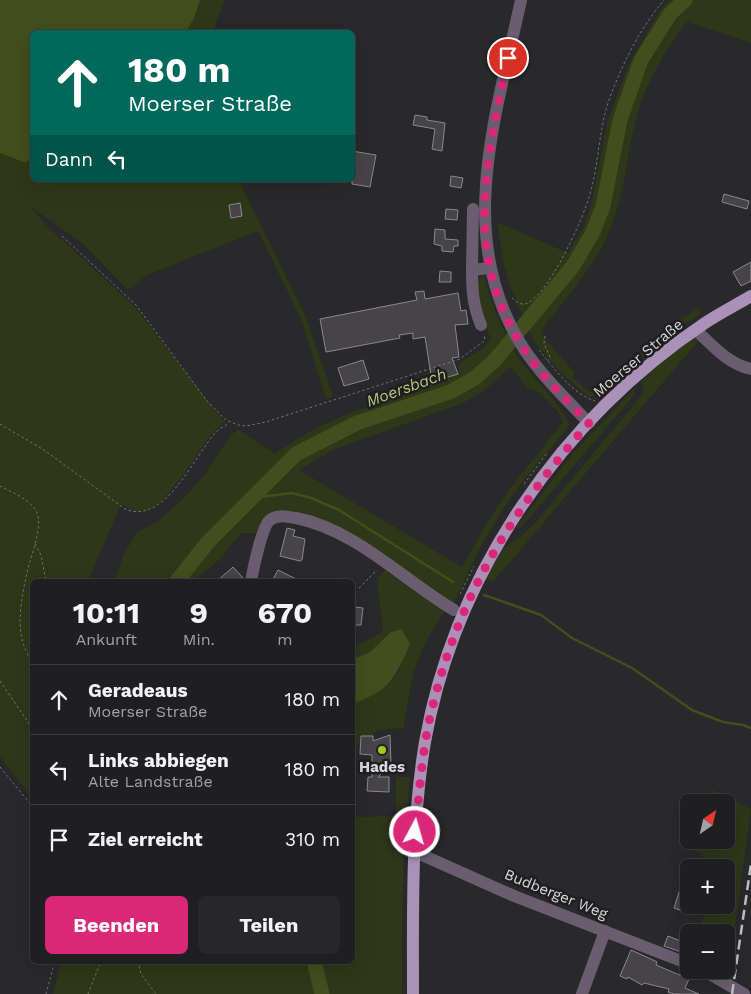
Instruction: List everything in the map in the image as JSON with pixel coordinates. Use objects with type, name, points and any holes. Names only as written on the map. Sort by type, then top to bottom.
[{"type":"main road","name":"Moerser Straße","points":[[413,994],[413,851],[425,743],[458,611],[515,516],[585,419],[696,330],[751,296]]},
{"type":"street","points":[[521,0],[493,128],[486,173],[484,227],[490,268],[510,323],[523,347],[544,365],[585,419]]},
{"type":"street","points":[[473,209],[472,286],[475,310],[481,325]]},
{"type":"street","points":[[472,270],[490,268]]},
{"type":"street","points":[[696,330],[726,359],[751,369]]},
{"type":"street","points":[[251,579],[264,527],[275,517],[284,516],[310,521],[341,534],[458,611]]},
{"type":"street","name":"Budberger Weg","points":[[413,851],[514,896],[680,960]]},
{"type":"street","points":[[582,994],[605,931]]},
{"type":"street","points":[[719,979],[744,994]]},
{"type":"path","points":[[512,299],[520,304],[526,304],[535,297],[553,273],[572,240],[589,198],[599,135],[614,85],[648,18],[664,0]]},
{"type":"path","points":[[62,236],[136,305],[207,401],[231,422],[246,426],[266,422],[460,359],[484,341],[486,336],[481,325]]},
{"type":"path","points":[[544,365],[550,356],[544,344],[545,336]]},
{"type":"path","points":[[536,348],[544,365],[584,397],[595,401],[585,419]]},
{"type":"path","points":[[0,424],[44,450],[125,509],[135,513],[146,512],[155,508],[173,490],[218,430],[231,422]]},
{"type":"path","points":[[521,489],[551,449]]},
{"type":"path","points":[[0,486],[35,509],[39,520],[22,600],[21,637],[30,659]]},
{"type":"path","points":[[34,543],[41,555],[46,579]]},
{"type":"path","points":[[359,588],[385,563]]},
{"type":"path","points":[[460,594],[474,565]]},
{"type":"path","points":[[0,682],[30,725]]},
{"type":"path","points":[[0,767],[30,804]]},
{"type":"path","points":[[46,994],[54,964]]},
{"type":"path","points":[[88,994],[100,964]]},
{"type":"path","points":[[139,964],[141,974],[156,994]]},
{"type":"shaded area","points":[[0,0],[200,0],[194,18],[187,30],[30,30],[30,159],[25,163],[0,153]]},
{"type":"shaded area","points":[[200,0],[225,0],[214,30],[187,30],[194,18]]},
{"type":"shaded area","points":[[670,0],[751,0],[751,43],[687,22],[650,80],[640,106],[620,200],[604,242],[579,282],[541,331],[547,341],[575,373],[572,377],[589,392],[595,390],[645,347],[684,317],[698,308],[701,313],[658,343],[598,395],[589,397],[561,373],[533,340],[510,286],[503,261],[497,222],[568,253],[584,226],[591,205],[608,120],[629,64],[661,9]]},
{"type":"shaded area","points":[[0,153],[24,163],[30,159],[30,182],[240,182],[306,317],[333,396],[326,399],[301,319],[258,231],[147,275],[128,290],[83,244],[30,206],[47,226],[135,307],[225,421],[211,435],[172,489],[154,507],[139,512],[121,504],[89,579],[30,579],[30,795],[0,757]]},
{"type":"shaded area","points":[[482,276],[484,276],[497,314],[514,351],[554,400],[569,425],[501,512],[468,572],[454,604],[364,546],[280,514],[260,533],[241,533],[219,560],[198,579],[115,579],[123,556],[137,532],[157,522],[186,496],[205,474],[230,436],[238,429],[275,454],[303,435],[348,414],[436,384],[459,373],[459,363],[483,348],[491,339],[485,326],[476,282]],"holes":[[[511,367],[527,388],[539,392],[558,412],[563,422],[508,491],[486,524],[462,567],[299,470],[335,449],[463,403],[482,392]]]},
{"type":"shaded area","points":[[694,337],[700,339],[493,582],[485,579],[503,549],[525,533],[536,522],[637,401],[643,391],[641,382],[658,365]]},
{"type":"shaded area","points":[[634,389],[635,393],[630,400],[525,523],[520,528],[516,528],[572,454]]},
{"type":"shaded area","points":[[386,569],[445,608],[425,643],[413,674],[403,728],[379,730],[373,733],[373,736],[361,736],[361,744],[355,746],[355,703],[376,693],[390,683],[400,669],[402,661],[401,629],[391,632],[370,652],[355,658],[355,646],[383,632],[377,579]]},
{"type":"shaded area","points":[[401,629],[410,644],[400,666],[384,688],[355,703],[355,658],[370,652],[391,632]]},
{"type":"shaded area","points":[[396,777],[410,777],[404,858],[402,994],[53,994],[60,964],[355,964],[355,817],[396,816]]},
{"type":"shaded area","points":[[712,790],[720,794],[710,794]]},
{"type":"shaded area","points":[[735,801],[751,809],[735,927],[735,924],[701,924],[704,914],[735,914],[735,859],[703,859],[702,854],[691,850],[735,849]]},
{"type":"building","points":[[415,115],[427,117],[427,120],[445,123],[442,151],[432,149],[435,129],[413,125]]},
{"type":"building","points":[[355,152],[376,155],[370,187],[352,184],[352,182],[355,182]]},
{"type":"building","points":[[451,176],[463,178],[461,188],[450,186]]},
{"type":"building","points":[[724,194],[749,201],[747,209],[722,202]]},
{"type":"building","points":[[240,203],[242,216],[231,218],[229,205]]},
{"type":"building","points":[[446,209],[458,210],[457,220],[445,219]]},
{"type":"building","points":[[435,229],[445,230],[445,239],[458,240],[458,246],[454,246],[453,252],[442,251],[442,246],[434,244]]},
{"type":"building","points":[[751,262],[751,281],[741,286],[733,272]]},
{"type":"building","points":[[440,271],[451,272],[451,282],[439,282]]},
{"type":"building","points":[[424,291],[425,299],[458,293],[461,311],[466,310],[468,324],[455,325],[459,357],[452,358],[458,374],[439,380],[440,383],[427,386],[425,377],[431,375],[425,337],[413,339],[413,333],[399,335],[400,338],[326,352],[320,319],[417,300],[415,292]]},
{"type":"building","points":[[363,360],[369,379],[344,386],[338,368]]},
{"type":"building","points":[[287,528],[295,530],[293,536],[305,539],[302,560],[300,561],[280,556]]},
{"type":"building","points":[[233,567],[243,578],[242,579],[219,579]]},
{"type":"building","points":[[278,570],[296,579],[273,579]]},
{"type":"building","points":[[355,607],[363,608],[361,625],[355,625]]},
{"type":"building","points":[[390,735],[391,764],[378,777],[389,777],[389,792],[367,791],[368,777],[372,777],[372,755],[360,754],[361,736],[373,736],[373,741]]},
{"type":"building","points":[[680,889],[680,910],[674,908]]},
{"type":"building","points":[[668,936],[680,941],[680,952],[664,946]]},
{"type":"building","points":[[631,950],[657,962],[656,965],[680,975],[680,979],[689,979],[685,988],[699,994],[674,994],[668,992],[669,989],[644,983],[642,985],[628,977],[627,979],[620,976]]},
{"type":"waterway","name":"Moersbach","points":[[179,579],[208,542],[296,454],[357,423],[450,392],[475,378],[495,360],[573,266],[593,232],[603,206],[620,120],[641,60],[670,14],[685,0]]},
{"type":"waterway","points":[[251,498],[292,493],[311,498],[339,510],[453,582]]},
{"type":"waterway","points":[[484,595],[541,615],[572,638],[632,668],[692,710],[723,722],[751,728]]},
{"type":"waterway","name":"Moersbach","points":[[315,964],[322,994]]},
{"type":"railway","points":[[732,994],[751,864]]},
{"type":"place","name":"Hades","points":[[382,750]]},
{"type":"route","points":[[415,832],[425,743],[433,705],[452,641],[463,612],[487,562],[515,516],[555,462],[589,423],[550,382],[523,347],[496,290],[490,268],[484,227],[486,173],[493,128],[508,58]]}]
